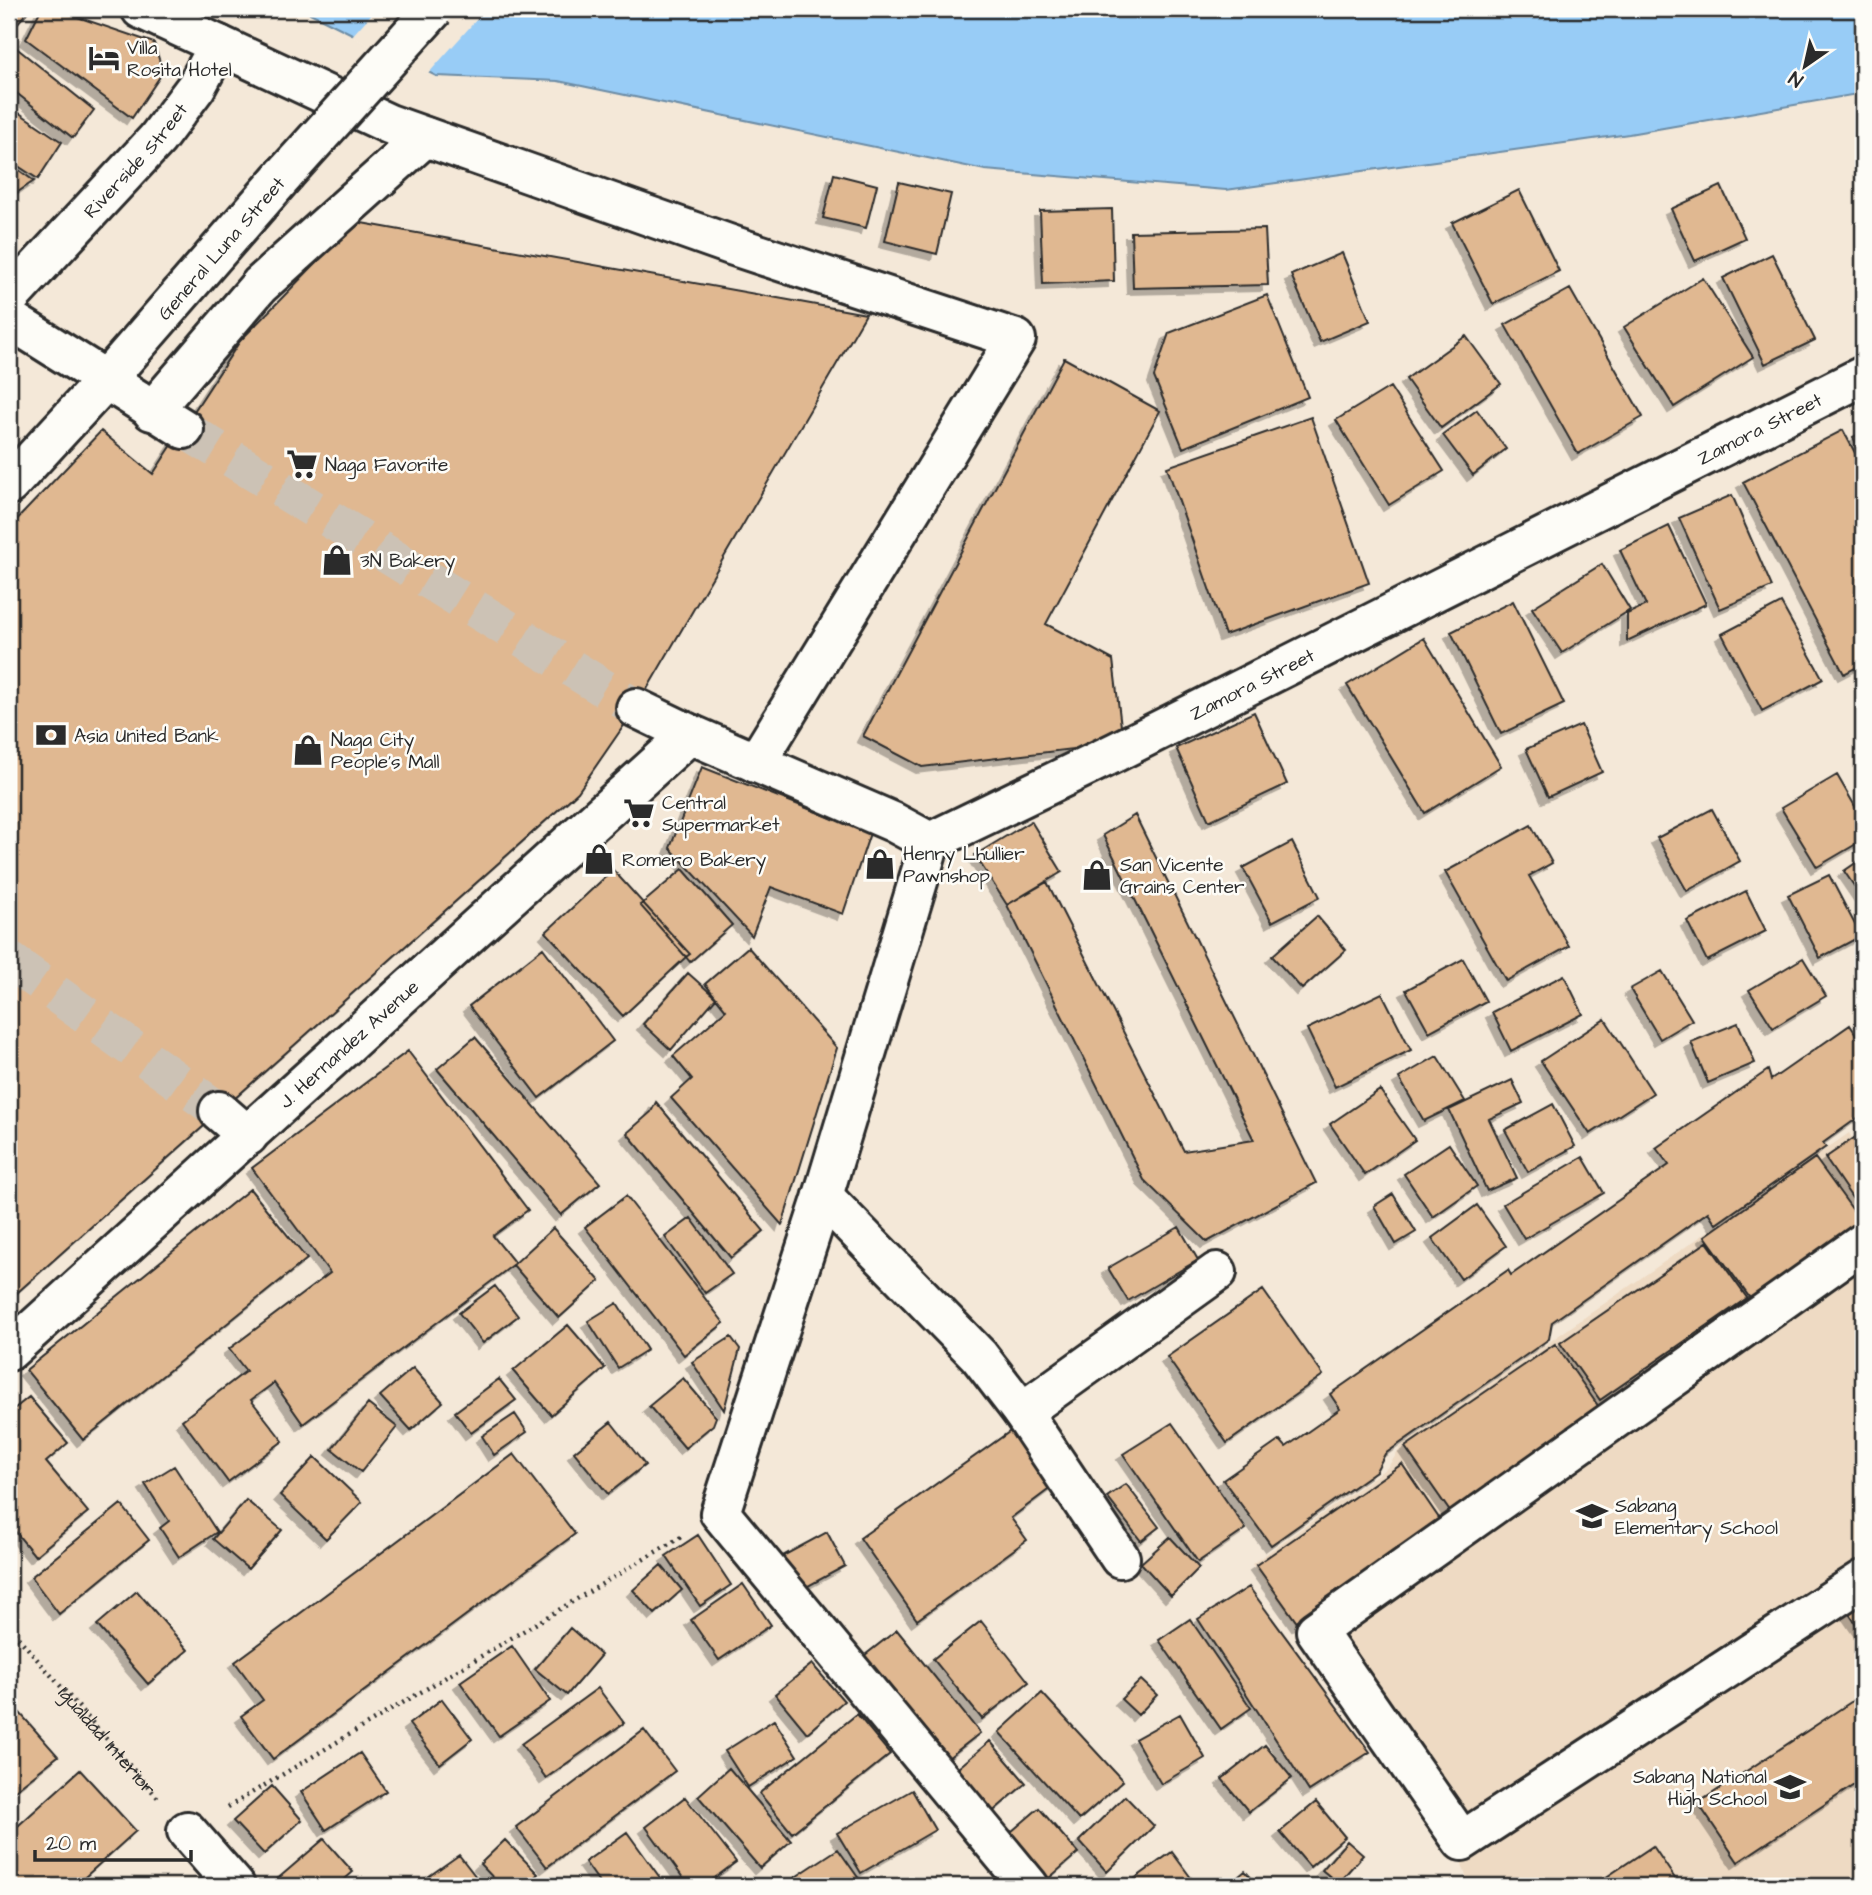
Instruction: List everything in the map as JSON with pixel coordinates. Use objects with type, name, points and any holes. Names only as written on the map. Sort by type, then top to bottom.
[{"type":"street","points":[[141,9],[389,124],[731,244],[1016,339],[756,763]]},
{"type":"street","name":"General Luna Street","points":[[9,485],[434,9]]},
{"type":"street","name":"Riverside Street","points":[[9,298],[157,139],[196,87],[219,45]]},
{"type":"street","points":[[9,319],[168,420],[260,285],[425,137]]},
{"type":"street","name":"Zamora Street","points":[[930,842],[1141,739],[1863,376]]},
{"type":"street","points":[[636,708],[893,821],[930,842],[823,1196],[720,1513],[1029,1886]]},
{"type":"street","name":"J. Hernandez Avenue","points":[[9,1351],[690,734]]},
{"type":"street","points":[[219,1111],[248,1136]]},
{"type":"street","points":[[823,1196],[979,1356],[1022,1412],[1120,1558]]},
{"type":"street","points":[[1863,1243],[1316,1631],[1462,1841],[1863,1580]]},
{"type":"street","points":[[1022,1412],[1217,1272]]},
{"type":"street","points":[[187,1831],[234,1886]]},
{"type":"path","points":[[187,1831],[720,1513]]},
{"type":"path","name":"Igualdad Interior","points":[[9,1627],[187,1831]]},
{"type":"shaded area","name":"Sabang Elementary School","points":[[1849,1133],[1863,1157],[1863,1886],[1469,1886],[1456,1845],[1252,1564],[1388,1467],[1403,1444]]},
{"type":"water","points":[[302,9],[1863,9],[1863,93],[1629,134],[1226,190],[985,170],[558,81],[436,76]]},
{"type":"pier","points":[[376,9],[486,9],[427,75],[351,37]]},
{"type":"building","points":[[9,9],[30,9],[9,33]]},
{"type":"building","name":"Villa Rosita Hotel","points":[[41,9],[54,9],[154,43],[163,72],[132,118],[26,39]]},
{"type":"building","points":[[9,42],[94,110],[73,138],[9,87]]},
{"type":"building","points":[[9,106],[62,142],[38,179],[9,160]]},
{"type":"building","points":[[9,163],[34,181],[9,198]]},
{"type":"building","points":[[834,174],[877,185],[866,228],[823,218]]},
{"type":"building","points":[[899,182],[951,194],[937,254],[885,241]]},
{"type":"building","points":[[1721,186],[1745,238],[1695,261],[1671,209]]},
{"type":"building","points":[[1519,190],[1559,271],[1493,304],[1452,223]]},
{"type":"building","points":[[1112,209],[1114,281],[1043,284],[1040,211]]},
{"type":"building","name":"Naga City People's Mall","points":[[356,222],[866,314],[636,708],[578,792],[9,1300],[9,528],[101,431],[153,474],[240,341]]},
{"type":"building","points":[[1265,229],[1268,285],[1133,288],[1131,232]]},
{"type":"building","points":[[1342,253],[1370,321],[1320,342],[1291,275]]},
{"type":"building","points":[[1772,254],[1815,340],[1765,364],[1723,278]]},
{"type":"building","points":[[1703,278],[1753,357],[1674,407],[1624,327]]},
{"type":"building","points":[[1570,289],[1643,417],[1578,454],[1505,325]]},
{"type":"building","points":[[1267,295],[1308,397],[1183,448],[1154,377],[1169,333]]},
{"type":"building","points":[[1466,336],[1501,384],[1441,428],[1406,379]]},
{"type":"building","points":[[1064,358],[1160,411],[1046,624],[1113,660],[1123,743],[922,767],[863,736]]},
{"type":"building","points":[[1390,387],[1444,471],[1389,505],[1336,420]]},
{"type":"building","points":[[1477,410],[1506,449],[1473,475],[1443,435]]},
{"type":"building","points":[[1311,417],[1369,583],[1225,635],[1167,467]]},
{"type":"building","points":[[1843,430],[1863,468],[1863,664],[1844,674],[1743,482]]},
{"type":"building","points":[[1863,432],[1863,458],[1853,437]]},
{"type":"building","points":[[1732,495],[1772,587],[1720,609],[1679,518]]},
{"type":"building","points":[[1669,526],[1706,604],[1627,641],[1627,614],[1646,605],[1620,550]]},
{"type":"building","points":[[1602,564],[1630,610],[1562,653],[1532,608]]},
{"type":"building","points":[[1513,601],[1564,704],[1501,734],[1451,632]]},
{"type":"building","points":[[1781,603],[1823,679],[1762,711],[1722,634]]},
{"type":"building","points":[[1424,638],[1501,766],[1425,813],[1347,685]]},
{"type":"building","points":[[1254,712],[1287,784],[1209,821],[1176,748]]},
{"type":"building","points":[[1581,725],[1602,772],[1548,797],[1526,749]]},
{"type":"building","points":[[702,767],[870,833],[843,914],[771,887],[752,936],[670,848]]},
{"type":"building","points":[[1837,775],[1863,820],[1863,840],[1817,867],[1781,808]]},
{"type":"building","points":[[1712,809],[1740,861],[1687,891],[1657,838]]},
{"type":"building","points":[[1135,815],[1316,1183],[1207,1242],[1144,1180],[1007,905],[1047,882],[1184,1151],[1254,1140],[1103,835]]},
{"type":"building","points":[[1031,821],[1062,872],[1007,905],[975,855]]},
{"type":"building","points":[[1531,825],[1552,863],[1529,876],[1569,946],[1506,981],[1445,872]]},
{"type":"building","points":[[1292,842],[1320,897],[1272,922],[1243,868]]},
{"type":"building","points":[[1863,858],[1863,899],[1844,871]]},
{"type":"building","points":[[683,869],[732,925],[690,962],[686,957],[690,954],[643,903]]},
{"type":"building","points":[[613,870],[686,957],[623,1016],[546,932]]},
{"type":"building","points":[[1829,875],[1861,936],[1820,958],[1788,895]]},
{"type":"building","points":[[1746,891],[1766,931],[1707,961],[1687,921]]},
{"type":"building","points":[[643,903],[690,954],[686,957],[640,905]]},
{"type":"building","points":[[1317,916],[1346,950],[1302,989],[1272,956]]},
{"type":"building","points":[[748,947],[837,1048],[782,1225],[671,1098],[692,1079],[673,1056],[726,1010],[705,984]]},
{"type":"building","points":[[543,948],[613,1041],[539,1098],[469,1006]]},
{"type":"building","points":[[1803,958],[1826,996],[1773,1028],[1749,990]]},
{"type":"building","points":[[1463,959],[1486,1001],[1429,1032],[1406,990]]},
{"type":"building","points":[[1662,971],[1692,1020],[1660,1039],[1630,989]]},
{"type":"building","points":[[688,973],[716,998],[671,1050],[643,1024]]},
{"type":"building","points":[[1564,975],[1583,1014],[1511,1051],[1492,1012]]},
{"type":"building","points":[[1382,993],[1411,1050],[1335,1087],[1307,1029]]},
{"type":"building","points":[[1605,1019],[1653,1093],[1590,1134],[1541,1061]]},
{"type":"building","points":[[1738,1023],[1755,1063],[1708,1083],[1691,1042]]},
{"type":"building","points":[[1850,1025],[1863,1045],[1863,1114],[1823,1143],[1826,1147],[1716,1224],[1708,1212],[1552,1322],[1549,1339],[1385,1454],[1376,1471],[1271,1545],[1223,1480],[1280,1440],[1286,1447],[1340,1409],[1330,1394],[1508,1270],[1511,1275],[1669,1165],[1656,1148],[1768,1070],[1771,1080]]},
{"type":"building","points":[[475,1037],[600,1183],[561,1215],[437,1069]]},
{"type":"building","points":[[408,1051],[528,1210],[493,1236],[514,1262],[513,1265],[303,1424],[274,1383],[251,1400],[283,1441],[228,1482],[182,1420],[246,1371],[229,1349],[330,1273],[252,1168]]},
{"type":"building","points":[[1437,1056],[1465,1101],[1424,1121],[1399,1078]]},
{"type":"building","points":[[1512,1080],[1523,1103],[1489,1119],[1517,1178],[1487,1191],[1449,1110]]},
{"type":"building","points":[[1380,1090],[1415,1140],[1365,1175],[1330,1124]]},
{"type":"building","points":[[656,1102],[764,1231],[731,1258],[627,1133],[651,1112]]},
{"type":"building","points":[[1553,1104],[1575,1146],[1528,1172],[1505,1130]]},
{"type":"building","points":[[1863,1132],[1863,1214],[1825,1158]]},
{"type":"building","points":[[1449,1144],[1477,1186],[1433,1217],[1404,1174]]},
{"type":"building","points":[[1583,1157],[1604,1193],[1524,1239],[1503,1204]]},
{"type":"building","points":[[1815,1158],[1863,1224],[1755,1305],[1705,1236]]},
{"type":"building","points":[[250,1189],[307,1259],[83,1440],[26,1370]]},
{"type":"building","points":[[1393,1194],[1416,1232],[1396,1244],[1374,1206]]},
{"type":"building","points":[[626,1196],[724,1323],[684,1355],[585,1227]]},
{"type":"building","points":[[1477,1205],[1506,1246],[1461,1279],[1432,1238]]},
{"type":"building","points":[[691,1218],[732,1274],[705,1293],[665,1237]]},
{"type":"building","points":[[1179,1227],[1198,1260],[1128,1301],[1108,1268]]},
{"type":"building","points":[[553,1228],[600,1281],[559,1318],[513,1265]]},
{"type":"building","points":[[1707,1242],[1747,1298],[1600,1400],[1560,1343]]},
{"type":"building","points":[[495,1286],[518,1316],[483,1343],[459,1313]]},
{"type":"building","points":[[1263,1290],[1323,1375],[1227,1443],[1167,1357]]},
{"type":"building","points":[[617,1303],[647,1350],[618,1368],[588,1321]]},
{"type":"building","points":[[568,1325],[605,1368],[551,1415],[513,1371]]},
{"type":"building","points":[[731,1337],[740,1349],[724,1410],[692,1362]]},
{"type":"building","points":[[1555,1344],[1601,1410],[1451,1513],[1405,1447]]},
{"type":"building","points":[[413,1368],[443,1402],[411,1430],[380,1396]]},
{"type":"building","points":[[683,1378],[716,1417],[713,1425],[685,1448],[649,1406]]},
{"type":"building","points":[[499,1379],[516,1400],[471,1433],[455,1412]]},
{"type":"building","points":[[29,1397],[68,1443],[46,1462],[88,1512],[35,1556],[9,1524],[9,1413]]},
{"type":"building","points":[[368,1404],[397,1427],[361,1472],[332,1449]]},
{"type":"building","points":[[515,1414],[527,1432],[494,1455],[482,1436]]},
{"type":"building","points":[[611,1422],[645,1465],[608,1494],[574,1452]]},
{"type":"building","points":[[1172,1423],[1246,1529],[1198,1562],[1123,1454]]},
{"type":"building","points":[[1019,1425],[1060,1481],[1011,1518],[1027,1540],[917,1620],[860,1538]]},
{"type":"building","points":[[514,1454],[575,1534],[273,1759],[241,1716],[263,1700],[235,1662]]},
{"type":"building","points":[[315,1457],[362,1502],[326,1539],[280,1495]]},
{"type":"building","points":[[1402,1464],[1443,1524],[1298,1624],[1256,1565]]},
{"type":"building","points":[[174,1466],[217,1532],[179,1557],[160,1528],[169,1521],[145,1484]]},
{"type":"building","points":[[1126,1484],[1159,1527],[1141,1541],[1107,1497]]},
{"type":"building","points":[[246,1500],[282,1530],[248,1569],[213,1539]]},
{"type":"building","points":[[121,1504],[149,1540],[59,1614],[31,1577]]},
{"type":"building","points":[[827,1532],[845,1566],[799,1591],[781,1557]]},
{"type":"building","points":[[698,1535],[731,1585],[700,1606],[666,1556]]},
{"type":"building","points":[[1170,1537],[1199,1568],[1171,1596],[1141,1563]]},
{"type":"building","points":[[661,1565],[682,1590],[655,1614],[633,1590]]},
{"type":"building","points":[[743,1584],[771,1625],[719,1660],[691,1620]]},
{"type":"building","points":[[1249,1587],[1370,1752],[1309,1791],[1198,1619]]},
{"type":"building","points":[[1863,1587],[1863,1634],[1841,1602]]},
{"type":"building","points":[[137,1591],[188,1650],[148,1684],[97,1625]]},
{"type":"building","points":[[1190,1619],[1251,1708],[1221,1729],[1159,1640]]},
{"type":"building","points":[[981,1621],[1029,1682],[982,1719],[933,1659]]},
{"type":"building","points":[[570,1628],[601,1655],[567,1695],[535,1669]]},
{"type":"building","points":[[897,1630],[980,1733],[934,1769],[851,1666]]},
{"type":"building","points":[[512,1646],[550,1701],[499,1736],[460,1682]]},
{"type":"building","points":[[812,1664],[844,1701],[807,1733],[775,1694]]},
{"type":"building","points":[[1141,1680],[1157,1695],[1138,1715],[1121,1699]]},
{"type":"building","points":[[598,1688],[624,1723],[546,1778],[521,1744]]},
{"type":"building","points":[[1042,1693],[1123,1781],[1079,1820],[999,1732]]},
{"type":"building","points":[[1863,1694],[1863,1779],[1738,1862],[1698,1803]]},
{"type":"building","points":[[442,1699],[472,1739],[440,1764],[409,1724]]},
{"type":"building","points":[[12,1704],[58,1756],[9,1795],[9,1706]]},
{"type":"building","points":[[857,1714],[890,1754],[792,1833],[761,1792]]},
{"type":"building","points":[[1180,1714],[1205,1758],[1161,1784],[1135,1739]]},
{"type":"building","points":[[774,1720],[797,1756],[748,1787],[725,1751]]},
{"type":"building","points":[[644,1730],[675,1771],[547,1867],[516,1827]]},
{"type":"building","points":[[990,1741],[1026,1783],[982,1821],[945,1779]]},
{"type":"building","points":[[1265,1745],[1292,1778],[1249,1812],[1222,1779]]},
{"type":"building","points":[[360,1753],[386,1791],[326,1830],[301,1792]]},
{"type":"building","points":[[729,1768],[791,1841],[760,1868],[698,1796]]},
{"type":"building","points":[[80,1770],[136,1831],[75,1886],[9,1886],[9,1834]]},
{"type":"building","points":[[272,1786],[302,1820],[264,1854],[233,1821]]},
{"type":"building","points":[[912,1790],[935,1830],[861,1873],[837,1833]]},
{"type":"building","points":[[1125,1796],[1154,1826],[1107,1872],[1079,1841]]},
{"type":"building","points":[[685,1797],[736,1862],[704,1886],[689,1886],[646,1827]]},
{"type":"building","points":[[1316,1802],[1345,1837],[1310,1867],[1280,1832]]},
{"type":"building","points":[[1039,1808],[1078,1853],[1040,1886],[998,1843]]},
{"type":"building","points":[[627,1832],[666,1886],[602,1886],[585,1862]]},
{"type":"building","points":[[324,1839],[353,1872],[337,1886],[280,1886],[275,1881]]},
{"type":"building","points":[[505,1840],[538,1874],[525,1886],[501,1886],[480,1864]]},
{"type":"building","points":[[1347,1841],[1363,1855],[1338,1883],[1322,1870]]},
{"type":"building","points":[[1653,1846],[1680,1886],[1593,1886]]},
{"type":"building","points":[[838,1849],[864,1886],[799,1886],[794,1878]]},
{"type":"building","points":[[1172,1852],[1197,1886],[1133,1886],[1130,1882]]},
{"type":"building","points":[[459,1855],[483,1886],[415,1886]]},
{"type":"building","points":[[1245,1871],[1259,1886],[1227,1886]]},
{"type":"tunnel","points":[[184,429],[636,708]]},
{"type":"tunnel","points":[[9,960],[219,1111]]},
{"type":"place","name":"Villa Rosita Hotel","points":[[104,58]]},
{"type":"place","name":"Naga Favorite","points":[[302,464]]},
{"type":"place","name":"3N Bakery","points":[[337,560]]},
{"type":"place","name":"Asia United Bank","points":[[51,735]]},
{"type":"place","name":"Naga City People's Mall","points":[[308,750]]},
{"type":"place","name":"Central Supermarket","points":[[639,813]]},
{"type":"place","name":"Romero Bakery","points":[[599,859]]},
{"type":"place","name":"Henry Lhullier Pawnshop","points":[[880,864]]},
{"type":"place","name":"San Vicente Grains Center","points":[[1097,875]]},
{"type":"place","name":"Sabang Elementary School","points":[[1592,1516]]},
{"type":"place","name":"Sabang National High School","points":[[1790,1787]]}]
